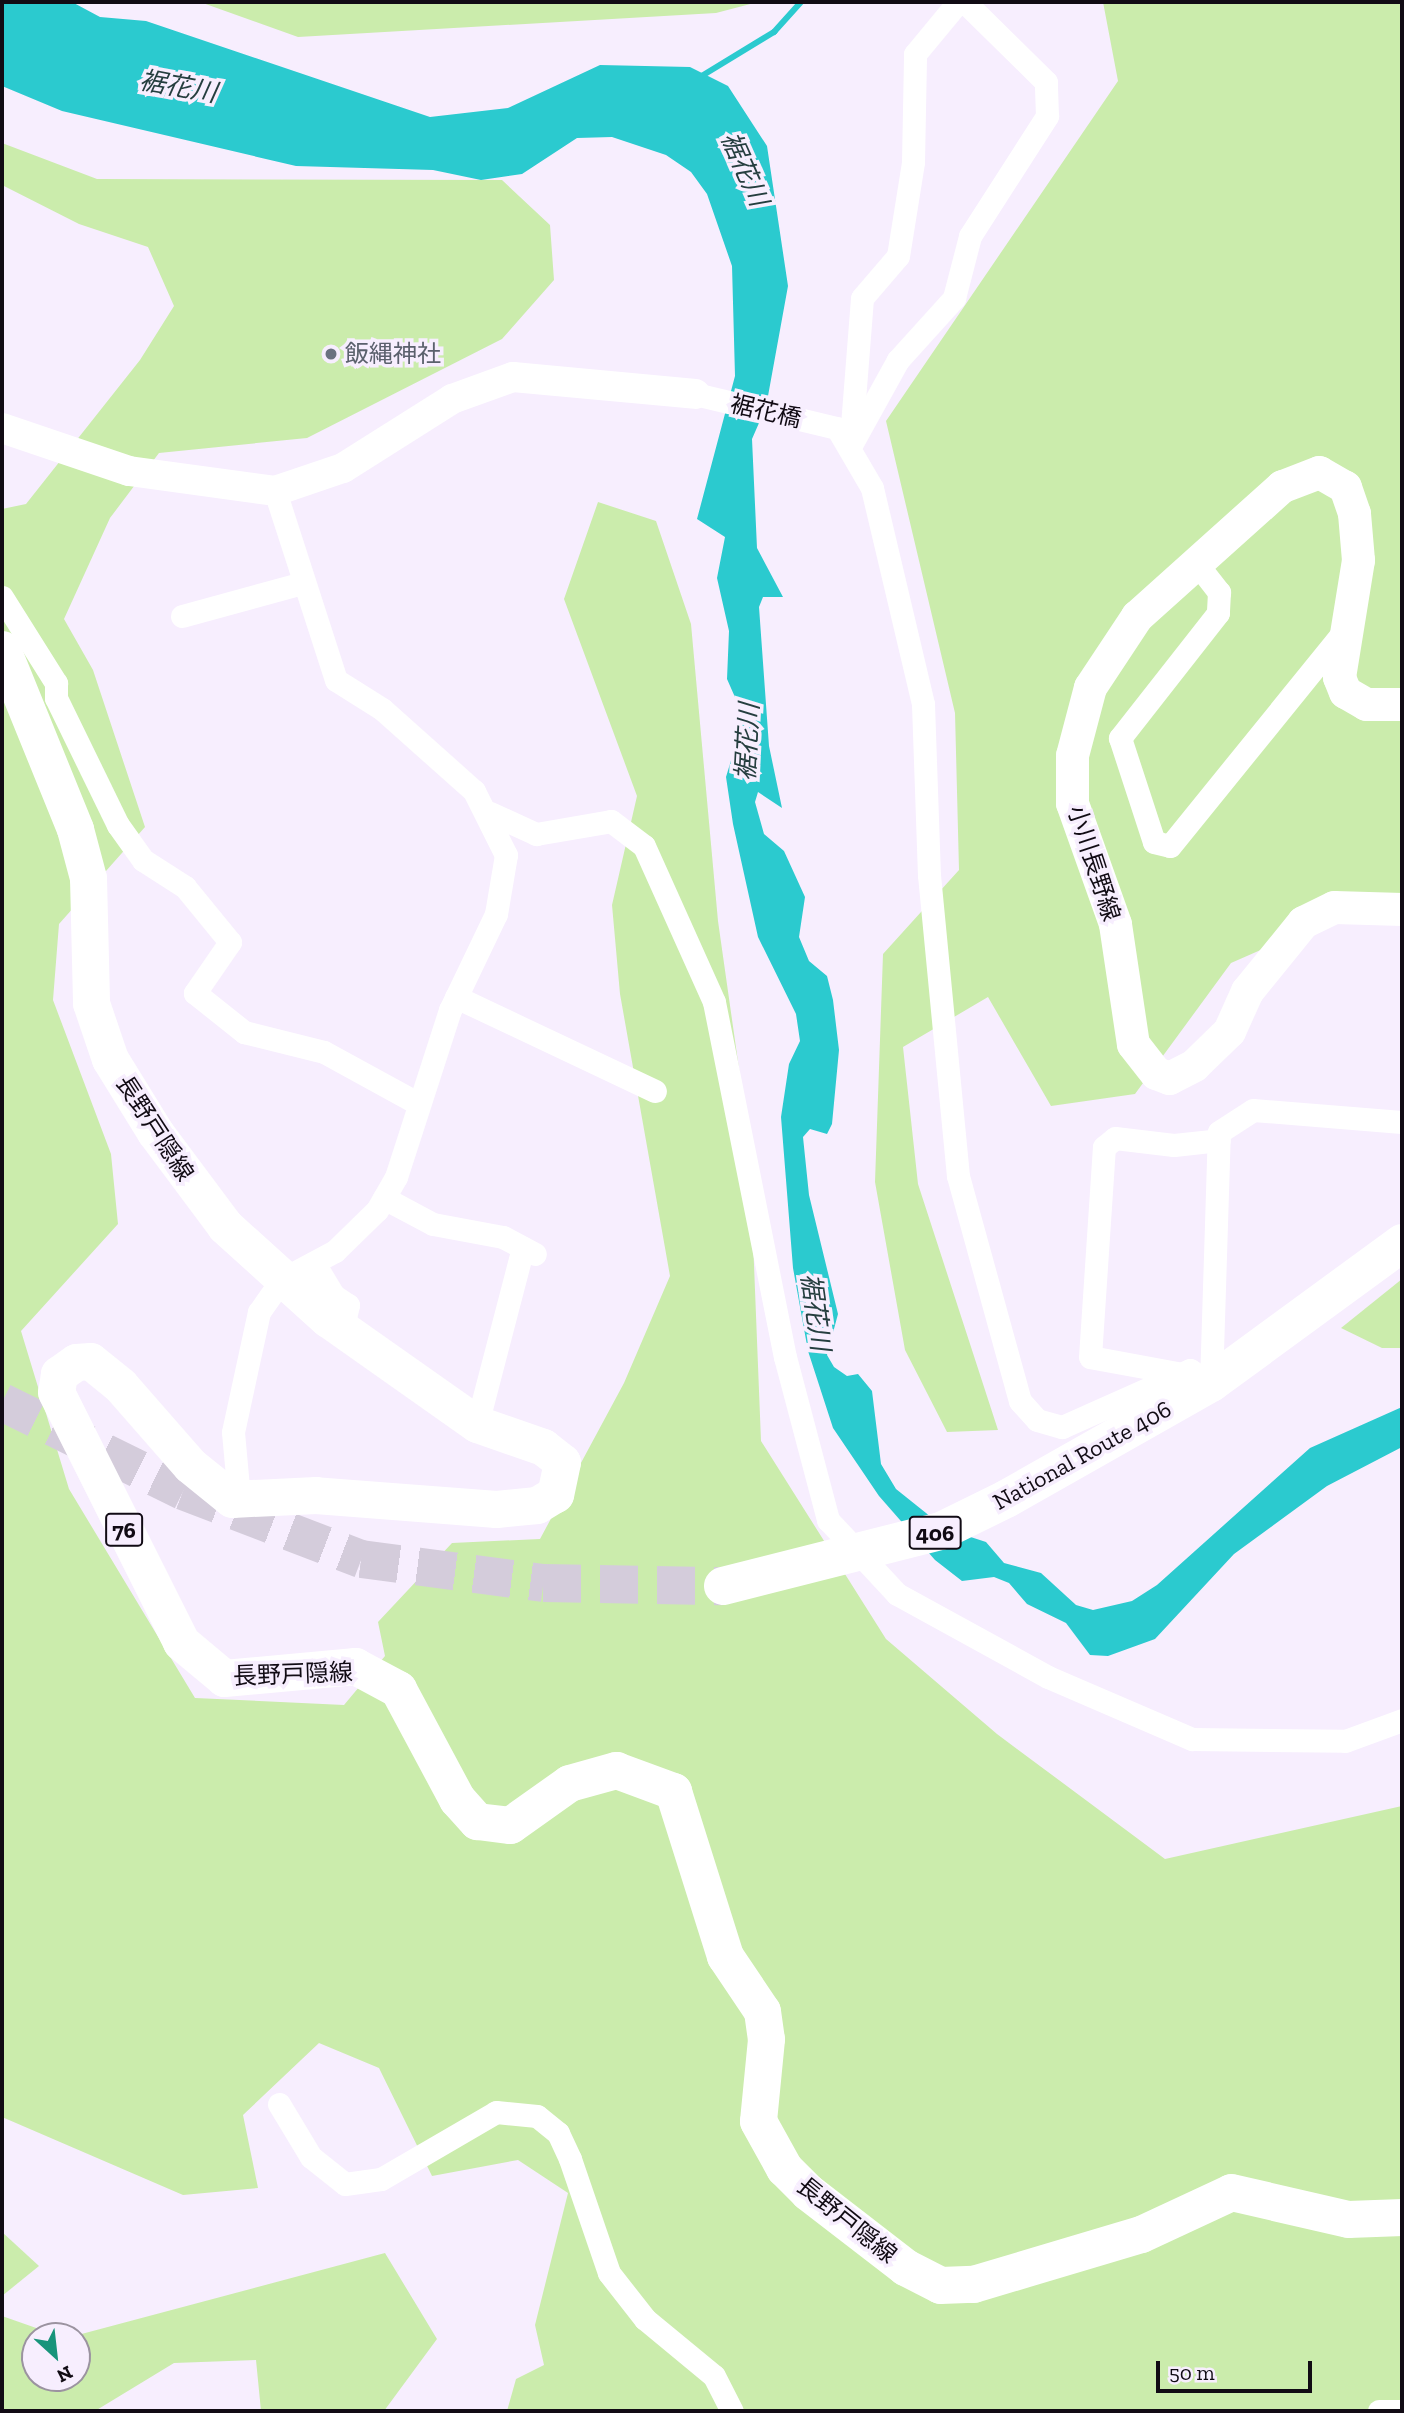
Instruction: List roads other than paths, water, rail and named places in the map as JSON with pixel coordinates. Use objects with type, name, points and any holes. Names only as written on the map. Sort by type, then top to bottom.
[{"type":"highway","name":"National Route 406","points":[[723,1586],[797,1571],[941,1531],[1062,1468],[1194,1378],[1402,1243]]},
{"type":"main road","name":"小川長野線","points":[[1402,704],[1366,704],[1345,692],[1339,677],[1350,624],[1358,560],[1354,513],[1345,488],[1319,472],[1282,486],[1137,616],[1108,656],[1090,687],[1072,755],[1072,803],[1115,924],[1133,1044],[1156,1073],[1169,1078],[1194,1065],[1229,1031],[1247,991],[1303,922],[1334,907],[1402,909]]},
{"type":"main road","name":"長野戸隠線","points":[[2,649],[75,829],[88,878],[91,1003],[110,1059],[193,1186],[281,1280],[342,1330],[477,1424],[543,1447],[562,1462],[555,1494],[537,1504],[496,1509],[316,1495],[239,1498],[190,1465],[120,1385],[90,1361],[59,1374],[56,1392],[69,1422],[181,1642],[224,1678],[355,1666],[398,1689],[457,1799],[477,1821],[510,1825],[569,1783],[616,1769],[673,1791],[725,1956],[762,2011],[766,2039],[758,2120],[784,2168],[808,2192],[905,2267],[940,2285],[973,2284],[1141,2234],[1231,2192],[1348,2219],[1402,2217]]},
{"type":"street","points":[[958,2],[915,54],[912,162],[898,256],[862,298],[844,436],[872,488],[923,704],[929,875],[958,1176],[1020,1401],[1037,1420],[1062,1427],[1194,1378]]},
{"type":"street","points":[[844,436],[898,360],[954,298],[970,236],[1047,116],[1046,82],[965,2]]},
{"type":"street","points":[[2,428],[129,471],[275,491],[343,468],[452,399],[513,377],[695,394]]},
{"type":"street","name":"裾花橋","points":[[695,394],[844,436]]},
{"type":"street","points":[[239,1498],[233,1432],[259,1312],[281,1280],[335,1251],[384,1198],[456,997],[496,914],[506,856],[490,813],[446,763],[336,680],[275,491]]},
{"type":"street","points":[[1197,564],[1219,592],[1218,613],[1120,738],[1154,842],[1170,846],[1350,624]]},
{"type":"street","points":[[182,616],[303,583]]},
{"type":"street","points":[[2,597],[56,682],[56,698],[118,825],[143,860],[186,887],[230,942],[195,993],[244,1032],[324,1052],[419,1104]]},
{"type":"street","points":[[490,813],[536,834],[611,821],[644,846],[714,1002],[785,1357],[828,1520],[897,1594],[1048,1677],[1192,1739],[1345,1741],[1402,1720]]},
{"type":"street","points":[[456,997],[655,1091]]},
{"type":"street","points":[[1194,1378],[1219,1132],[1253,1110],[1402,1122]]},
{"type":"street","points":[[1194,1378],[1090,1357],[1104,1147],[1115,1138],[1174,1145],[1219,1140]]},
{"type":"street","points":[[384,1198],[433,1223],[529,1251],[477,1424]]},
{"type":"street","points":[[314,1263],[333,1295],[348,1305],[342,1330]]},
{"type":"street","points":[[279,2104],[311,2157],[345,2185],[381,2179],[496,2112],[537,2116],[558,2133],[570,2159],[609,2273],[645,2319],[714,2376],[732,2411]]},
{"type":"street","points":[[1379,2411],[1402,2411]]},
{"type":"water","name":"裾花川","points":[[2,2],[72,2],[100,17],[146,21],[430,117],[508,108],[600,65],[690,67],[728,86],[767,146],[788,286],[766,407],[752,439],[757,548],[783,597],[763,597],[759,607],[769,746],[782,808],[758,792],[755,802],[764,834],[784,851],[805,897],[799,937],[809,961],[827,976],[833,1000],[839,1050],[832,1124],[827,1134],[810,1129],[803,1137],[809,1195],[838,1314],[827,1355],[834,1367],[847,1376],[858,1374],[872,1391],[881,1464],[896,1489],[946,1529],[986,1542],[1004,1563],[1041,1573],[1076,1605],[1093,1610],[1132,1601],[1157,1585],[1310,1448],[1402,1407],[1402,1447],[1327,1486],[1234,1554],[1155,1639],[1108,1656],[1090,1655],[1066,1623],[1027,1604],[1009,1583],[994,1577],[962,1581],[935,1560],[879,1496],[833,1428],[808,1351],[793,1268],[781,1117],[789,1064],[800,1041],[796,1014],[758,937],[733,824],[726,777],[739,734],[738,704],[727,679],[729,631],[717,578],[725,537],[697,519],[735,376],[732,266],[707,194],[691,172],[666,155],[612,137],[577,138],[522,174],[481,180],[433,170],[296,166],[62,111],[2,86]]},
{"type":"waterway","points":[[700,77],[774,32],[801,2]]},
{"type":"tunnel","points":[[2,1402],[183,1491],[361,1559],[543,1583],[723,1586]]},
{"type":"place","name":"飯縄神社","points":[[331,354]]}]
